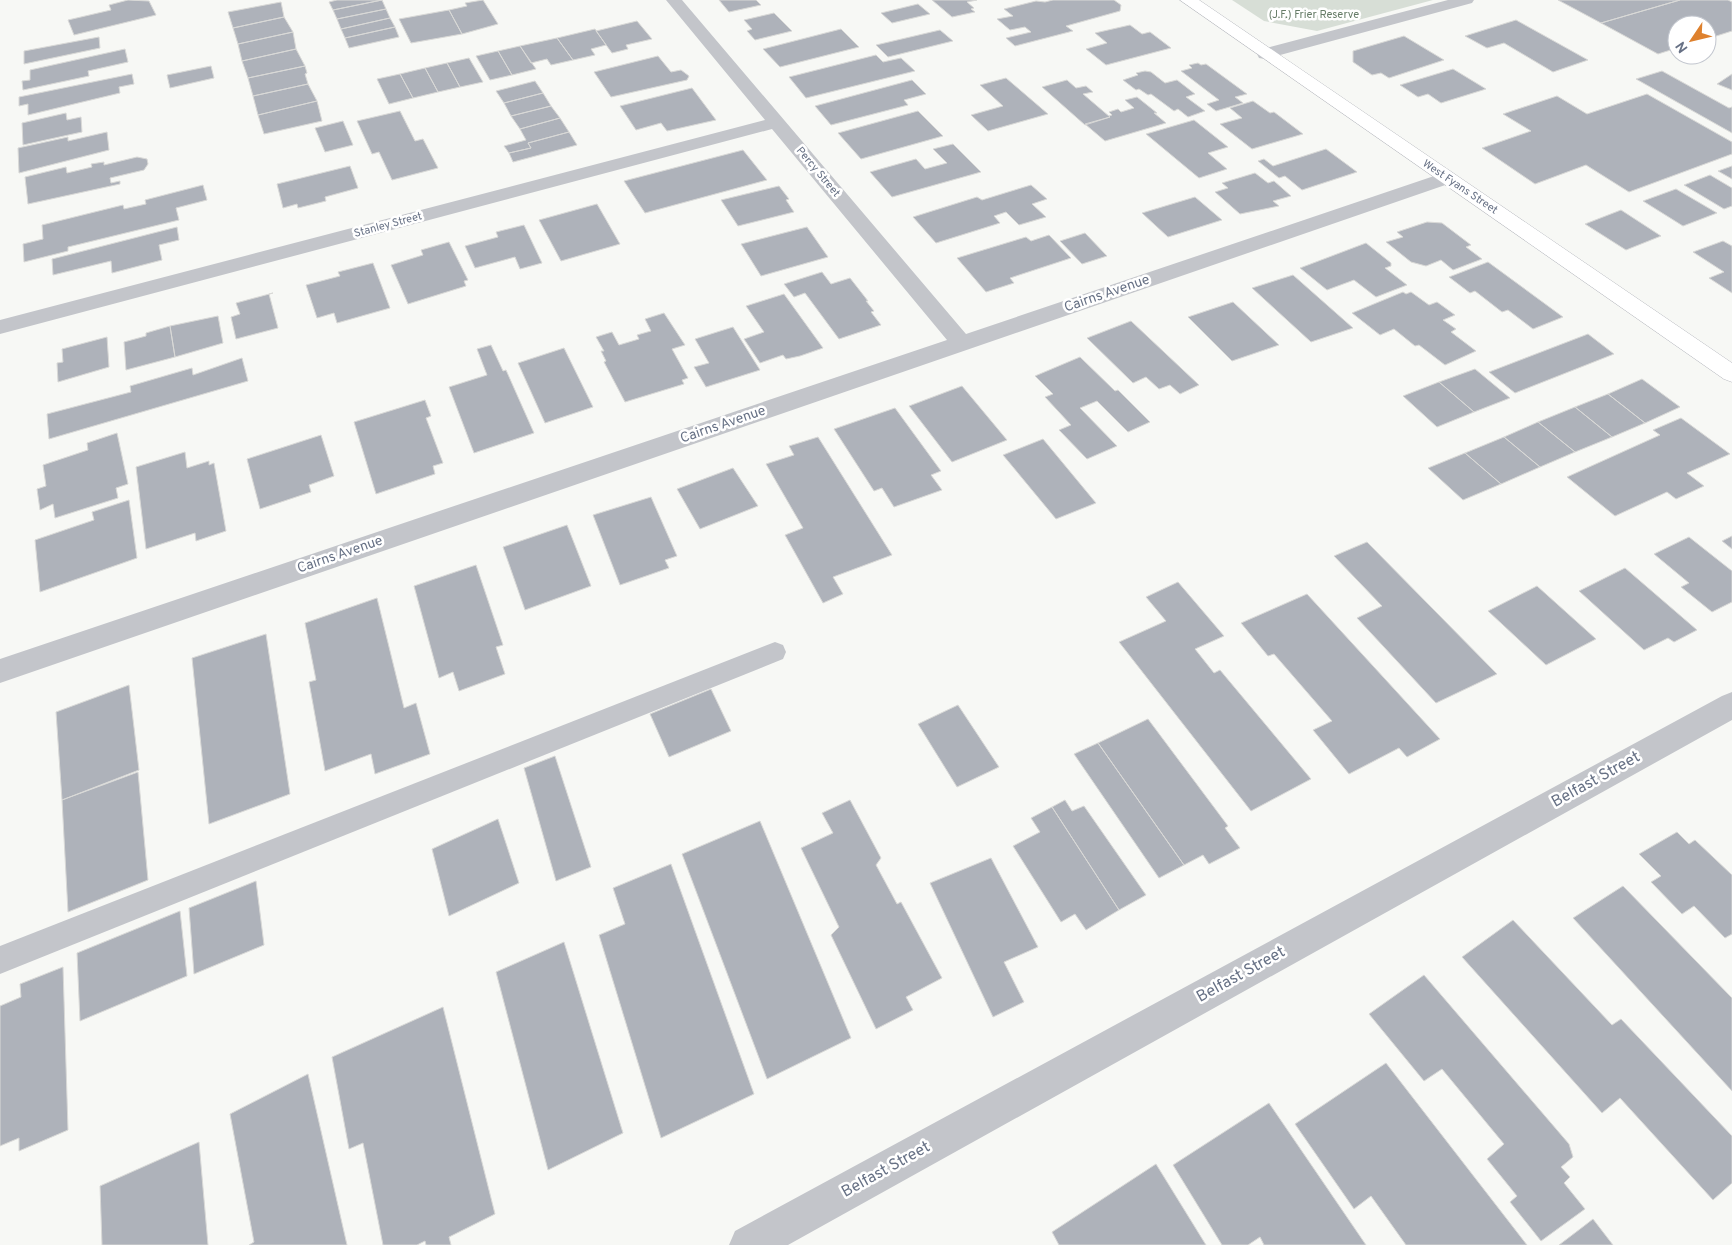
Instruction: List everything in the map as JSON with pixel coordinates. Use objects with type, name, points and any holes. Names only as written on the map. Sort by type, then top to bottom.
[{"type":"main road","name":"West Fyans Street","points":[[1188,0],[1732,374]]},
{"type":"street","name":"Percy Street","points":[[674,0],[962,343]]},
{"type":"street","points":[[1265,54],[1466,0]]},
{"type":"street","name":"Stanley Street","points":[[0,327],[777,122]]},
{"type":"street","name":"Cairns Avenue","points":[[0,671],[1447,178]]},
{"type":"street","name":"Belfast Street","points":[[749,1245],[1732,705]]},
{"type":"lane","points":[[0,960],[775,652]]},
{"type":"green space","name":"(J.F.) Frier Reserve","points":[[1232,0],[1433,0],[1317,31],[1264,21]]},
{"type":"building","points":[[128,0],[149,1],[156,15],[74,35],[68,20],[111,10],[109,5]]},
{"type":"building","points":[[337,0],[382,0],[333,10],[329,2]]},
{"type":"building","points":[[382,0],[386,9],[337,19],[333,10]]},
{"type":"building","points":[[483,0],[498,24],[462,34],[449,10],[467,6],[465,3]]},
{"type":"building","points":[[719,0],[756,0],[761,5],[729,12]]},
{"type":"building","points":[[932,0],[977,0],[967,2],[974,8],[971,9],[975,12],[952,17]]},
{"type":"building","points":[[1053,0],[1114,0],[1121,5],[1120,11],[1066,26],[1073,31],[1015,46],[1006,38],[1031,32],[1025,27],[1010,30],[997,19],[1013,16],[1004,9],[1036,1],[1045,2]]},
{"type":"building","points":[[1558,0],[1680,0],[1601,23]]},
{"type":"building","points":[[1680,0],[1728,0],[1732,2],[1732,31],[1717,36],[1717,15],[1667,15],[1667,51],[1658,54],[1601,23]]},
{"type":"building","points":[[281,2],[284,17],[233,28],[228,12]]},
{"type":"building","points":[[918,4],[930,14],[892,23],[881,13]]},
{"type":"building","points":[[386,9],[390,18],[341,29],[337,19]]},
{"type":"building","points":[[449,10],[462,34],[411,43],[399,19]]},
{"type":"building","points":[[774,13],[792,31],[755,40],[747,31],[752,29],[744,20]]},
{"type":"building","points":[[284,17],[293,32],[238,44],[233,28]]},
{"type":"building","points":[[390,18],[395,27],[345,38],[341,29]]},
{"type":"building","points":[[1516,20],[1588,60],[1553,72],[1504,43],[1487,48],[1465,36]]},
{"type":"building","points":[[637,21],[652,39],[626,45],[628,49],[612,53],[596,31]]},
{"type":"building","points":[[1130,25],[1142,34],[1150,32],[1171,48],[1106,65],[1086,49],[1107,43],[1095,33]]},
{"type":"building","points":[[395,27],[399,37],[349,48],[345,38]]},
{"type":"building","points":[[595,29],[606,45],[591,49],[595,55],[573,60],[557,38]]},
{"type":"building","points":[[841,29],[859,47],[780,67],[763,49]]},
{"type":"building","points":[[940,30],[953,41],[888,57],[876,45]]},
{"type":"building","points":[[293,32],[296,49],[242,61],[238,44]]},
{"type":"building","points":[[1404,36],[1444,60],[1389,78],[1381,73],[1372,75],[1353,62],[1353,51]]},
{"type":"building","points":[[99,37],[100,48],[24,64],[24,51]]},
{"type":"building","points":[[557,38],[573,60],[551,65],[547,59],[531,63],[520,46]]},
{"type":"building","points":[[520,46],[536,69],[512,75],[498,51]]},
{"type":"building","points":[[125,49],[128,62],[88,71],[89,76],[23,90],[22,81],[30,80],[30,70]]},
{"type":"building","points":[[296,49],[305,66],[248,78],[242,61]]},
{"type":"building","points":[[498,51],[512,75],[490,80],[476,56]]},
{"type":"building","points":[[876,55],[883,62],[901,58],[915,71],[806,98],[789,77]]},
{"type":"building","points":[[658,56],[671,72],[681,70],[689,76],[687,80],[611,97],[594,72]]},
{"type":"building","points":[[469,58],[483,82],[460,87],[447,63]]},
{"type":"building","points":[[447,63],[460,87],[438,92],[425,68]]},
{"type":"building","points":[[1198,63],[1201,65],[1206,64],[1247,94],[1235,97],[1243,103],[1216,111],[1207,104],[1219,100],[1181,71],[1192,68],[1189,65]]},
{"type":"building","points":[[211,66],[214,78],[170,88],[167,75]]},
{"type":"building","points":[[305,66],[308,84],[253,96],[248,78]]},
{"type":"building","points":[[425,68],[438,92],[413,98],[400,74]]},
{"type":"building","points":[[1453,69],[1486,89],[1441,103],[1428,94],[1418,97],[1400,85]]},
{"type":"building","points":[[1662,71],[1729,108],[1732,107],[1732,133],[1636,79]]},
{"type":"building","points":[[1151,72],[1165,83],[1177,80],[1195,94],[1186,97],[1205,111],[1188,117],[1178,109],[1174,111],[1151,94],[1148,95],[1139,89],[1136,90],[1123,80],[1138,75],[1136,73]]},
{"type":"building","points":[[132,74],[134,84],[119,87],[120,93],[28,115],[28,104],[19,106],[19,97]]},
{"type":"building","points":[[400,74],[413,98],[389,104],[377,79]]},
{"type":"building","points":[[1732,74],[1732,90],[1717,84]]},
{"type":"building","points":[[1006,78],[1048,114],[988,131],[971,115],[1003,106],[980,85]]},
{"type":"building","points":[[912,80],[926,94],[904,100],[908,105],[831,125],[815,106]]},
{"type":"building","points":[[1067,80],[1076,88],[1086,86],[1093,92],[1083,94],[1110,117],[1085,125],[1042,87]]},
{"type":"building","points":[[535,81],[543,93],[504,103],[496,91]]},
{"type":"building","points":[[308,84],[317,101],[258,115],[253,96]]},
{"type":"building","points":[[692,88],[716,120],[667,131],[661,123],[636,130],[620,106]]},
{"type":"building","points":[[543,93],[551,106],[511,116],[504,103]]},
{"type":"building","points":[[1647,94],[1732,142],[1732,154],[1629,192],[1586,165],[1535,184],[1482,148],[1531,131],[1503,114],[1557,96],[1587,114]]},
{"type":"building","points":[[1137,97],[1166,123],[1105,141],[1085,124],[1110,117],[1112,115],[1109,112],[1118,109],[1121,112],[1134,108],[1125,100]]},
{"type":"building","points":[[317,101],[322,121],[264,134],[258,115]]},
{"type":"building","points":[[1253,101],[1270,113],[1274,112],[1303,134],[1252,149],[1220,124],[1242,118],[1230,108]]},
{"type":"building","points":[[551,106],[560,118],[520,129],[511,116]]},
{"type":"building","points":[[400,111],[415,141],[423,139],[438,168],[392,180],[379,152],[372,154],[357,121]]},
{"type":"building","points":[[918,111],[943,136],[861,159],[838,133]]},
{"type":"building","points":[[66,113],[67,120],[81,117],[82,132],[23,145],[22,123]]},
{"type":"building","points":[[560,118],[569,132],[528,143],[531,148],[509,153],[504,146],[526,140],[520,129]]},
{"type":"building","points":[[1194,120],[1228,147],[1208,153],[1227,169],[1199,178],[1146,134]]},
{"type":"building","points":[[343,121],[353,145],[325,152],[315,128]]},
{"type":"building","points":[[107,132],[109,150],[19,173],[18,148],[68,137],[68,141]]},
{"type":"building","points":[[569,132],[577,145],[513,162],[509,153],[531,148],[528,143]]},
{"type":"building","points":[[953,144],[981,172],[892,197],[870,172],[916,159],[925,169],[947,163],[933,149]]},
{"type":"building","points":[[1326,149],[1357,172],[1302,190],[1285,176],[1279,178],[1258,161],[1264,159],[1273,166]]},
{"type":"building","points":[[743,150],[767,180],[645,213],[624,181]]},
{"type":"building","points":[[137,157],[147,159],[148,164],[144,170],[110,178],[111,183],[120,181],[120,184],[28,204],[25,177],[66,167],[67,173],[92,167],[91,164],[104,162],[104,165]]},
{"type":"building","points":[[350,166],[358,188],[325,197],[326,201],[298,208],[297,204],[283,208],[277,184]]},
{"type":"building","points":[[1732,166],[1732,179],[1718,171]]},
{"type":"building","points":[[1255,173],[1268,183],[1274,181],[1291,196],[1273,201],[1279,206],[1240,214],[1215,192],[1228,188],[1222,183]]},
{"type":"building","points":[[1710,175],[1732,188],[1732,206],[1724,209],[1684,185]]},
{"type":"building","points":[[203,185],[207,200],[176,208],[179,220],[68,247],[68,251],[24,262],[23,244],[43,239],[42,225],[123,205],[124,209],[146,204],[145,200]]},
{"type":"building","points":[[1031,185],[1047,199],[1032,204],[1046,217],[1019,225],[1006,212],[994,216],[1000,223],[936,243],[913,217],[977,197],[982,200]]},
{"type":"building","points":[[779,186],[789,199],[786,200],[794,212],[738,226],[721,200]]},
{"type":"building","points":[[1676,189],[1717,213],[1683,226],[1643,201]]},
{"type":"building","points":[[1195,197],[1222,220],[1168,237],[1142,213]]},
{"type":"building","points":[[597,204],[620,244],[561,261],[539,220]]},
{"type":"building","points":[[1621,210],[1661,236],[1626,250],[1585,224]]},
{"type":"building","points":[[1427,222],[1442,223],[1471,245],[1466,247],[1482,259],[1453,270],[1441,260],[1426,266],[1411,262],[1386,242],[1403,237],[1397,232]]},
{"type":"building","points":[[524,225],[542,263],[520,269],[515,257],[475,268],[465,246],[498,237],[496,232]]},
{"type":"building","points":[[177,227],[179,240],[159,245],[162,260],[112,273],[111,261],[53,275],[52,259]]},
{"type":"building","points":[[807,227],[828,257],[761,276],[741,244]]},
{"type":"building","points":[[1085,233],[1107,256],[1082,264],[1060,241]]},
{"type":"building","points":[[1049,235],[1071,258],[1010,278],[1014,283],[986,292],[957,258],[1026,237],[1031,241]]},
{"type":"building","points":[[1723,241],[1732,246],[1732,293],[1709,278],[1724,272],[1693,252]]},
{"type":"building","points":[[449,242],[468,280],[464,281],[466,286],[408,304],[391,265],[423,255],[421,250]]},
{"type":"building","points":[[1366,243],[1391,263],[1391,266],[1385,268],[1407,285],[1376,297],[1354,280],[1327,290],[1300,268]]},
{"type":"building","points":[[1488,262],[1563,317],[1533,329],[1508,310],[1502,312],[1475,291],[1470,293],[1449,277]]},
{"type":"building","points":[[373,263],[390,308],[337,323],[334,313],[317,318],[306,285],[340,276],[338,272]]},
{"type":"building","points":[[822,272],[831,284],[850,278],[868,301],[866,301],[874,311],[871,312],[881,325],[839,339],[805,293],[794,297],[784,284]]},
{"type":"building","points":[[1293,275],[1353,328],[1311,342],[1252,288]]},
{"type":"building","points":[[1403,292],[1406,294],[1411,292],[1429,305],[1437,302],[1455,315],[1443,320],[1456,329],[1451,332],[1476,351],[1445,365],[1419,345],[1415,346],[1394,329],[1380,335],[1352,313]]},
{"type":"building","points":[[269,294],[278,328],[236,339],[231,317],[240,314],[236,303]]},
{"type":"building","points":[[784,294],[823,348],[786,359],[783,355],[760,363],[744,339],[764,332],[746,306]]},
{"type":"building","points":[[1233,302],[1279,345],[1232,361],[1188,317]]},
{"type":"building","points":[[664,313],[685,345],[672,349],[688,378],[682,380],[684,384],[625,402],[604,362],[606,361],[601,351],[604,351],[596,337],[612,332],[619,345],[639,339],[637,335],[651,331],[645,319]]},
{"type":"building","points":[[218,316],[223,343],[175,357],[170,326]]},
{"type":"building","points":[[1131,321],[1199,385],[1180,394],[1170,385],[1159,389],[1146,377],[1133,383],[1087,338]]},
{"type":"building","points":[[170,326],[175,357],[126,370],[124,342],[146,336],[146,333]]},
{"type":"building","points":[[733,327],[760,370],[706,387],[694,367],[709,363],[695,339]]},
{"type":"building","points":[[1588,334],[1614,354],[1515,393],[1489,372]]},
{"type":"building","points":[[107,337],[109,367],[58,382],[57,363],[63,362],[62,349]]},
{"type":"building","points":[[491,345],[503,371],[506,370],[534,433],[474,453],[449,387],[487,375],[477,349]]},
{"type":"building","points":[[564,348],[593,407],[545,423],[518,363]]},
{"type":"building","points":[[1080,357],[1115,391],[1118,390],[1150,422],[1128,432],[1097,401],[1080,408],[1117,446],[1087,459],[1059,430],[1071,425],[1045,397],[1053,394],[1035,376]]},
{"type":"building","points":[[242,358],[248,381],[49,439],[47,414],[131,392],[130,386],[192,368],[193,375]]},
{"type":"building","points":[[1475,369],[1510,398],[1474,412],[1439,382]]},
{"type":"building","points":[[1642,379],[1680,407],[1645,423],[1608,394]]},
{"type":"building","points":[[1439,382],[1474,412],[1437,427],[1403,396]]},
{"type":"building","points":[[962,386],[1007,440],[952,462],[909,406]]},
{"type":"building","points":[[1608,394],[1645,423],[1612,437],[1575,407]]},
{"type":"building","points":[[425,400],[431,416],[426,418],[443,463],[433,466],[435,474],[376,494],[354,422]]},
{"type":"building","points":[[1575,407],[1612,437],[1575,452],[1538,422]]},
{"type":"building","points":[[895,408],[941,471],[931,475],[942,490],[894,507],[882,488],[874,491],[834,429]]},
{"type":"building","points":[[1681,418],[1730,454],[1687,473],[1704,486],[1676,499],[1667,492],[1615,516],[1567,477],[1660,435],[1653,430]]},
{"type":"building","points":[[1538,422],[1575,452],[1540,467],[1504,437]]},
{"type":"building","points":[[117,433],[128,484],[116,488],[118,498],[55,518],[53,504],[40,510],[37,489],[46,486],[43,465],[88,450],[87,443]]},
{"type":"building","points":[[321,435],[334,476],[309,485],[311,492],[260,509],[247,459]]},
{"type":"building","points":[[818,437],[892,555],[833,577],[843,594],[823,603],[785,535],[803,528],[766,464],[794,455],[789,446]]},
{"type":"building","points":[[1504,437],[1540,467],[1501,484],[1465,453]]},
{"type":"building","points":[[1043,439],[1096,503],[1056,519],[1003,455]]},
{"type":"building","points":[[185,452],[187,468],[209,461],[209,465],[214,463],[226,531],[196,541],[195,533],[146,549],[136,467]]},
{"type":"building","points":[[1465,453],[1501,484],[1463,500],[1428,468]]},
{"type":"building","points":[[733,468],[758,506],[700,529],[677,489]]},
{"type":"building","points":[[651,497],[677,556],[665,560],[669,568],[620,585],[593,515]]},
{"type":"building","points":[[129,500],[137,558],[40,592],[35,540],[94,520],[92,512]]},
{"type":"building","points":[[567,525],[591,586],[525,610],[503,547]]},
{"type":"building","points":[[1732,536],[1732,549],[1722,541]]},
{"type":"building","points":[[1689,537],[1732,571],[1732,602],[1712,612],[1681,587],[1689,583],[1654,554]]},
{"type":"building","points":[[1367,542],[1497,674],[1436,703],[1357,618],[1382,606],[1334,556]]},
{"type":"building","points":[[476,565],[503,645],[496,647],[505,674],[459,691],[453,672],[439,678],[414,586]]},
{"type":"building","points":[[1625,568],[1697,630],[1674,642],[1668,638],[1644,650],[1579,591]]},
{"type":"building","points":[[1178,582],[1224,636],[1195,649],[1214,673],[1220,670],[1311,779],[1251,811],[1119,642],[1166,621],[1146,597]]},
{"type":"building","points":[[1537,586],[1596,639],[1546,665],[1488,611]]},
{"type":"building","points":[[1307,594],[1440,739],[1407,757],[1399,748],[1349,774],[1313,730],[1332,721],[1274,654],[1268,656],[1241,623]]},
{"type":"building","points":[[377,598],[404,708],[416,703],[430,754],[375,774],[371,754],[325,771],[309,682],[316,680],[305,623]]},
{"type":"building","points":[[266,634],[290,794],[209,824],[192,658]]},
{"type":"building","points":[[129,685],[139,770],[62,800],[56,712]]},
{"type":"building","points":[[711,689],[731,731],[669,757],[650,714]]},
{"type":"building","points":[[958,705],[999,767],[957,787],[918,724]]},
{"type":"building","points":[[1148,719],[1228,826],[1225,828],[1240,848],[1209,864],[1203,855],[1184,865],[1098,743]]},
{"type":"building","points":[[1098,743],[1184,865],[1159,878],[1074,754]]},
{"type":"building","points":[[555,756],[591,867],[556,881],[524,768]]},
{"type":"building","points":[[138,772],[148,880],[68,912],[62,800]]},
{"type":"building","points":[[850,800],[881,858],[876,865],[897,904],[901,902],[942,978],[906,997],[913,1010],[876,1029],[831,935],[839,927],[801,848],[833,833],[822,813]]},
{"type":"building","points":[[1065,800],[1072,811],[1084,806],[1146,895],[1119,910],[1052,807]]},
{"type":"building","points":[[1052,807],[1119,910],[1086,930],[1075,914],[1061,922],[1013,846],[1040,832],[1031,818]]},
{"type":"building","points":[[498,819],[519,883],[449,916],[432,849]]},
{"type":"building","points":[[760,821],[851,1038],[767,1079],[682,854]]},
{"type":"building","points":[[1677,832],[1689,844],[1695,840],[1732,875],[1732,934],[1725,938],[1694,906],[1682,914],[1651,882],[1661,876],[1639,854]]},
{"type":"building","points":[[991,858],[1038,947],[1004,962],[1024,1002],[993,1017],[930,883]]},
{"type":"building","points":[[671,864],[754,1094],[661,1138],[599,935],[625,924],[613,888]]},
{"type":"building","points":[[256,881],[264,945],[194,974],[189,908]]},
{"type":"building","points":[[1623,886],[1732,998],[1732,1091],[1573,918]]},
{"type":"building","points":[[180,911],[187,976],[80,1021],[77,953]]},
{"type":"building","points":[[1513,920],[1612,1025],[1621,1019],[1732,1136],[1732,1183],[1713,1200],[1620,1098],[1602,1113],[1462,957]]},
{"type":"building","points":[[564,942],[623,1133],[548,1170],[496,972]]},
{"type":"building","points":[[63,967],[68,1130],[19,1151],[19,1138],[0,1146],[0,1006],[21,997],[20,984]]},
{"type":"building","points":[[1424,975],[1569,1144],[1573,1157],[1561,1167],[1570,1177],[1564,1183],[1585,1209],[1541,1241],[1510,1202],[1517,1196],[1487,1159],[1504,1144],[1442,1069],[1424,1081],[1369,1014]]},
{"type":"building","points":[[443,1007],[495,1214],[449,1237],[451,1245],[426,1245],[425,1241],[417,1245],[383,1245],[363,1143],[349,1149],[332,1057]]},
{"type":"building","points":[[1386,1063],[1527,1245],[1406,1245],[1371,1196],[1354,1209],[1295,1124]]},
{"type":"building","points":[[308,1074],[347,1245],[249,1245],[254,1242],[230,1114]]},
{"type":"building","points":[[1269,1103],[1366,1245],[1264,1245],[1260,1237],[1248,1245],[1222,1245],[1173,1165]]},
{"type":"building","points":[[199,1142],[208,1245],[102,1245],[100,1186]]},
{"type":"building","points":[[1156,1164],[1206,1245],[1059,1245],[1052,1232]]},
{"type":"building","points":[[1593,1219],[1613,1245],[1559,1245],[1584,1226]]}]
